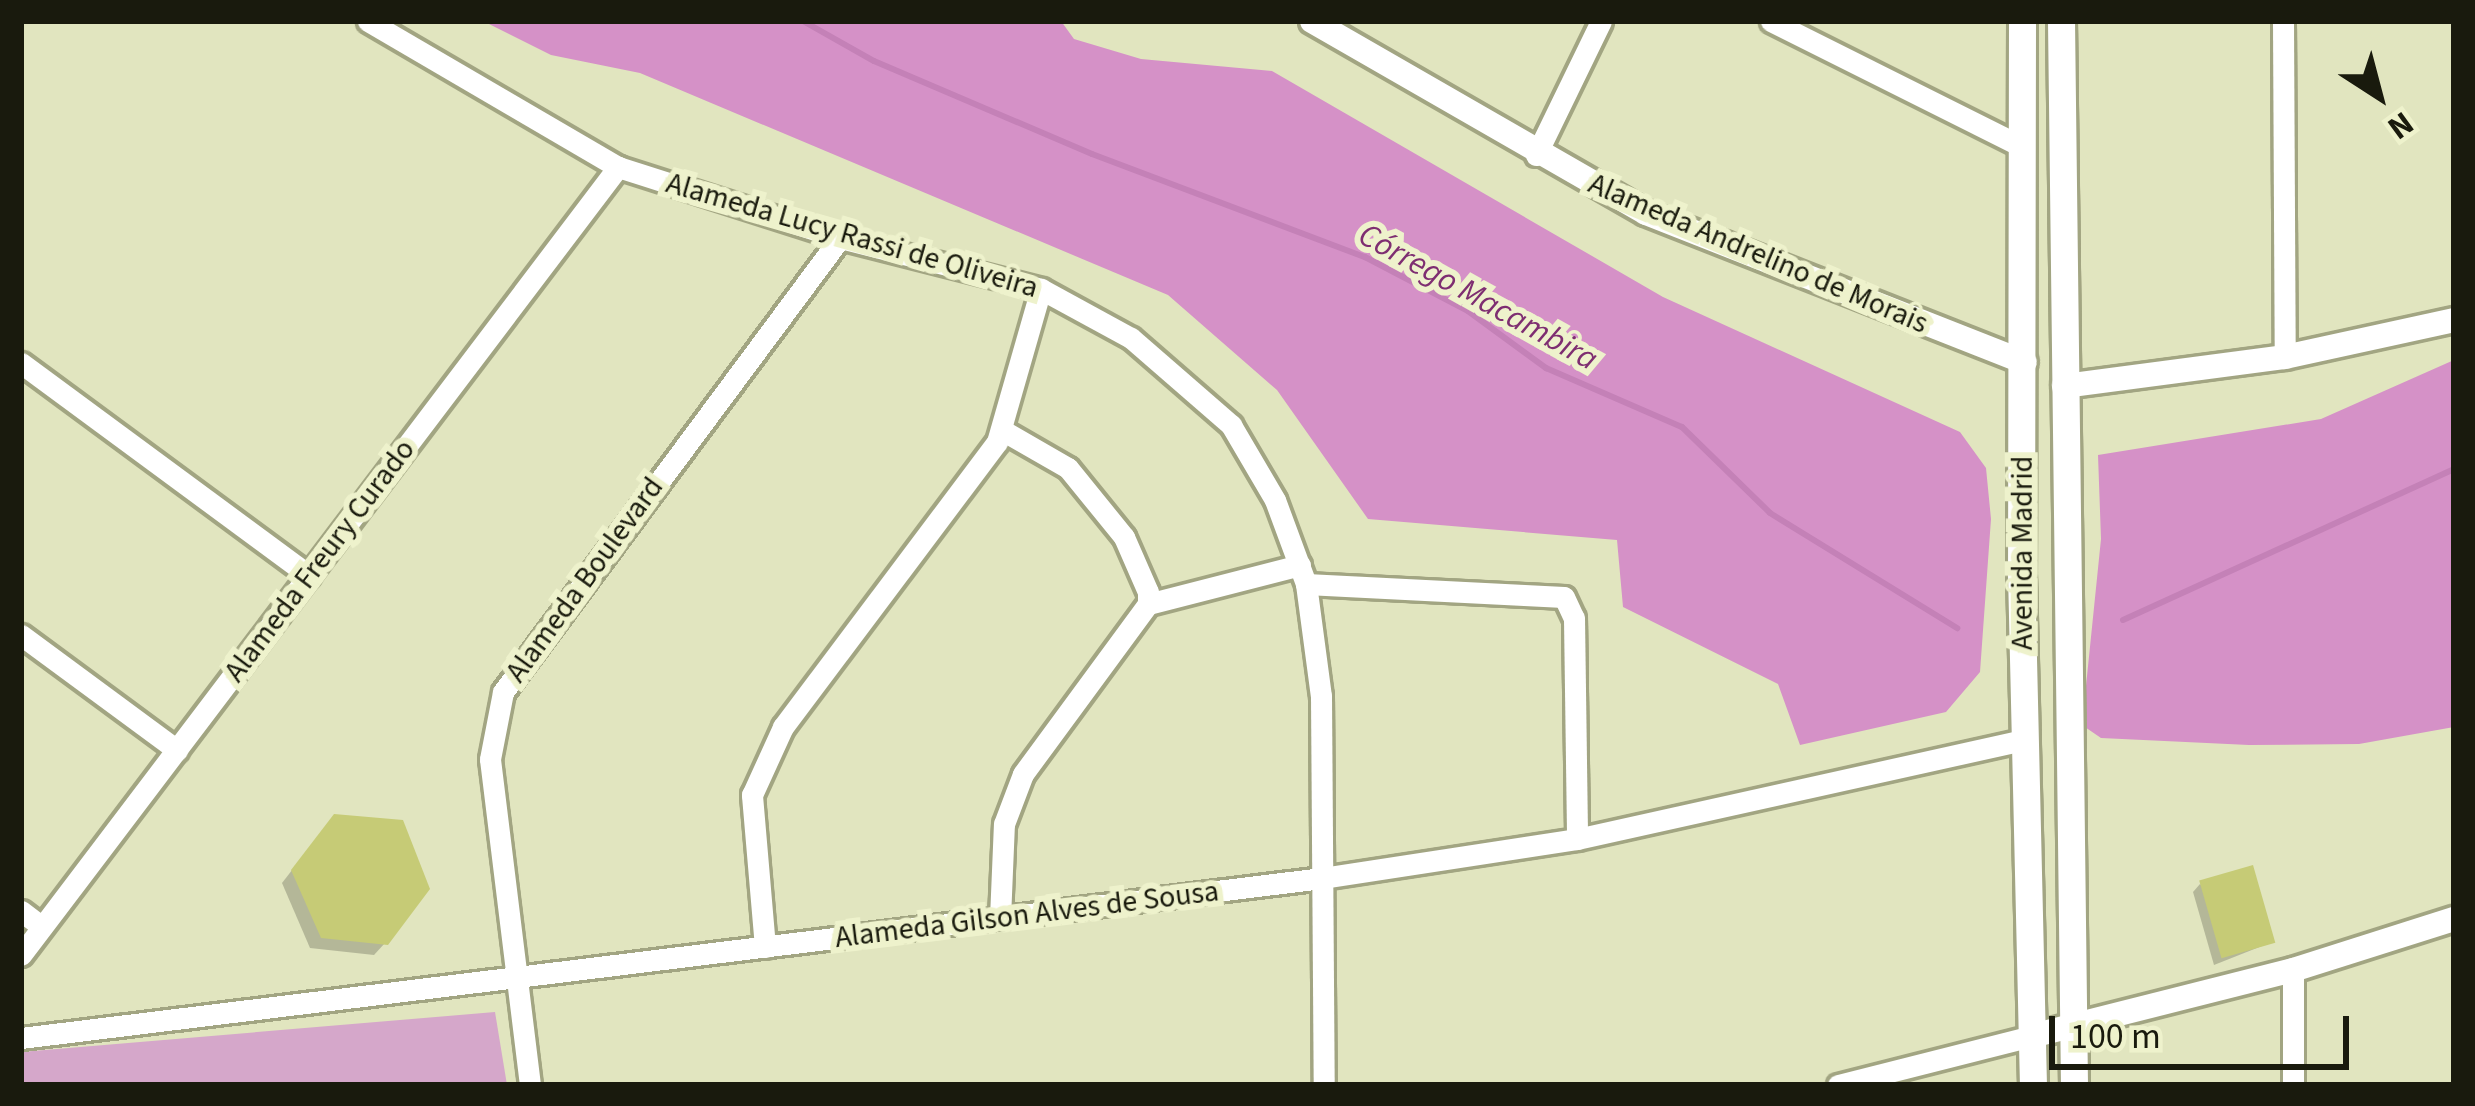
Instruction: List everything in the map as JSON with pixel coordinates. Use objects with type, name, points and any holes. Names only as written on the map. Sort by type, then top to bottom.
[{"type":"main road","name":"Avenida Madrid","points":[[2022,21],[2024,740],[2033,1085]]},
{"type":"main road","name":"Avenida Madrid","points":[[2061,21],[2074,1085]]},
{"type":"street","name":"Alameda Lucy Rassi de Oliveira","points":[[368,21],[618,167],[840,238],[1041,289],[1131,338],[1232,425],[1275,500],[1303,574],[1321,696],[1324,1085]]},
{"type":"street","points":[[1535,154],[1600,21]]},
{"type":"street","points":[[1771,21],[2023,147]]},
{"type":"street","points":[[2283,21],[2285,357]]},
{"type":"street","name":"Alameda Andrelino de Morais","points":[[1321,23],[1535,154],[1646,213],[2025,362]]},
{"type":"street","name":"Alameda Freury Curado","points":[[21,955],[618,167]]},
{"type":"street","name":"Alameda Boulevard","points":[[530,1085],[490,759],[503,692],[840,238]]},
{"type":"street","points":[[765,947],[752,795],[783,727],[1002,430],[1041,289]]},
{"type":"street","points":[[2064,386],[2285,357],[2454,320]]},
{"type":"street","points":[[21,363],[309,575]]},
{"type":"street","points":[[1002,430],[1068,468],[1101,506],[1137,560],[1148,604]]},
{"type":"street","points":[[1000,918],[1004,824],[1023,774],[1148,604],[1303,574],[1564,597],[1574,618],[1577,839]]},
{"type":"street","points":[[21,635],[177,750]]},
{"type":"street","name":"Alameda Gilson Alves de Sousa","points":[[21,1038],[1322,878],[1577,839],[2024,740]]},
{"type":"street","points":[[21,911],[43,927]]},
{"type":"street","points":[[1838,1085],[2293,970],[2454,919]]},
{"type":"street","points":[[2293,970],[2293,1085]]},
{"type":"shaded area","points":[[483,21],[1061,21],[1074,39],[1141,59],[1272,71],[1663,297],[1960,432],[1986,468],[1991,519],[1980,672],[1946,712],[1800,745],[1778,684],[1623,607],[1617,540],[1368,519],[1277,390],[1168,295],[640,73],[551,55]]},
{"type":"shaded area","points":[[2454,360],[2454,727],[2359,744],[2249,745],[2101,738],[2082,725],[2101,539],[2098,455],[2321,419]]},
{"type":"shaded area","points":[[495,1012],[507,1085],[21,1085],[21,1052]]},
{"type":"building","points":[[334,814],[403,820],[430,889],[388,945],[321,938],[291,870]]},
{"type":"building","points":[[2253,865],[2275,943],[2221,958],[2199,880]]},
{"type":"waterway","name":"Córrego Macambira","points":[[803,21],[874,61],[1092,154],[1365,257],[1468,311],[1546,368],[1682,427],[1770,513],[1957,628]]},
{"type":"waterway","name":"Córrego Macambira","points":[[2123,620],[2454,469]]}]
